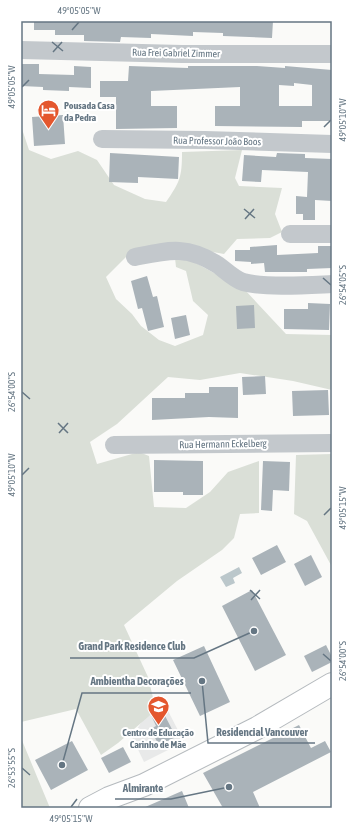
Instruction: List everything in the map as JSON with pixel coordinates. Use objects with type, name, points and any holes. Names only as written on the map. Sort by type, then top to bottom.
[{"type":"main road","points":[[96,805],[144,784],[251,730],[332,684]]},
{"type":"street","name":"Rua Frei Gabriel Zimmer","points":[[21,50],[182,54],[332,54]]},
{"type":"street","name":"Rua Professor João Boos","points":[[102,139],[205,140],[332,144]]},
{"type":"street","points":[[290,234],[332,234]]},
{"type":"street","points":[[136,257],[164,251],[184,250],[202,256],[242,282],[289,285],[332,284]]},
{"type":"street","name":"Rua Hermann Eckelberg","points":[[114,445],[332,443]]},
{"type":"shaded area","points":[[21,126],[29,150],[51,159],[78,151],[97,160],[114,185],[145,199],[166,202],[181,174],[182,152],[242,150],[235,178],[239,186],[282,188],[275,214],[282,232],[270,238],[237,239],[224,254],[196,249],[133,250],[106,277],[116,299],[132,314],[141,326],[159,340],[175,346],[203,335],[208,315],[193,301],[186,271],[176,267],[175,258],[194,262],[245,290],[286,334],[332,335],[332,390],[293,381],[240,373],[200,380],[168,377],[117,424],[90,442],[97,464],[139,452],[149,456],[154,507],[186,508],[210,492],[228,472],[259,461],[259,513],[240,514],[234,538],[222,550],[177,581],[124,625],[148,677],[156,710],[118,743],[101,755],[76,709],[21,722]]},
{"type":"shaded area","points":[[332,454],[332,567],[307,521],[294,514],[296,455]]},
{"type":"shaded area","points":[[239,567],[242,573],[233,578],[235,583],[226,587],[220,577]]},
{"type":"shaded area","name":"Centro de Educação Carinho de Mãe","points":[[165,705],[184,742],[144,762],[132,737],[146,715]]},
{"type":"shaded area","points":[[21,738],[50,808],[21,808]]},
{"type":"building","points":[[34,21],[273,21],[272,38],[223,36],[223,33],[193,32],[193,36],[151,34],[151,38],[121,37],[120,42],[84,41],[84,35],[55,35],[55,30],[34,30]]},
{"type":"building","points":[[21,64],[39,64],[39,74],[74,75],[74,66],[91,67],[91,88],[69,87],[69,91],[43,90],[43,87],[21,86]]},
{"type":"building","points":[[129,66],[188,68],[188,66],[257,66],[285,68],[285,66],[332,70],[332,121],[302,121],[302,127],[215,126],[215,106],[240,106],[240,87],[151,91],[151,106],[177,106],[177,128],[116,129],[116,97],[100,97],[100,81],[128,81]],"holes":[[[294,83],[312,85],[312,106],[279,106],[279,85],[294,86]]]},
{"type":"building","name":"Pousada Casa da Pedra","points":[[63,115],[65,144],[34,146],[32,117]]},
{"type":"building","points":[[110,153],[179,157],[178,179],[138,177],[138,183],[109,182]]},
{"type":"building","points":[[277,153],[305,154],[305,158],[332,159],[332,201],[315,200],[315,220],[303,220],[303,214],[296,214],[296,196],[307,197],[308,172],[262,170],[261,182],[242,181],[244,155],[276,157]]},
{"type":"building","points":[[277,245],[277,255],[318,253],[318,246],[332,246],[332,268],[307,269],[307,272],[265,272],[264,263],[251,264],[251,262],[235,261],[235,250],[250,250],[250,247]]},
{"type":"building","points":[[147,276],[153,297],[157,296],[164,327],[148,331],[142,308],[138,309],[131,281]]},
{"type":"building","points":[[308,303],[330,304],[329,330],[284,329],[284,309],[308,309]]},
{"type":"building","points":[[254,305],[255,328],[237,329],[236,306]]},
{"type":"building","points":[[186,315],[190,335],[175,339],[171,318]]},
{"type":"building","points":[[265,376],[266,394],[243,395],[242,377]]},
{"type":"building","points":[[209,387],[238,387],[238,418],[209,417],[152,420],[152,398],[185,398],[185,393],[209,393]]},
{"type":"building","points":[[328,390],[329,415],[293,416],[292,391]]},
{"type":"building","points":[[154,460],[203,461],[203,495],[183,495],[183,492],[154,492]]},
{"type":"building","points":[[263,461],[290,462],[289,491],[273,490],[272,511],[261,510]]},
{"type":"building","points":[[277,545],[286,562],[261,575],[252,558]]},
{"type":"building","points":[[311,555],[322,577],[305,586],[294,564]]},
{"type":"building","points":[[252,590],[286,655],[255,671],[222,606]]},
{"type":"building","points":[[326,645],[332,657],[332,662],[312,672],[304,656]]},
{"type":"building","points":[[204,646],[230,702],[200,716],[173,660]]},
{"type":"building","points":[[162,710],[176,737],[159,745],[150,729],[156,726],[151,715]]},
{"type":"building","points":[[299,725],[311,748],[325,741],[331,752],[253,792],[260,808],[223,808],[203,773]]},
{"type":"building","points":[[72,741],[88,770],[51,790],[35,760]]},
{"type":"building","points":[[123,747],[131,762],[109,773],[101,758]]},
{"type":"building","points":[[182,791],[189,808],[143,808]]},
{"type":"place","name":"Pousada Casa da Pedra","points":[[48,130]]},
{"type":"place","name":"Grand Park Residence Club","points":[[254,631]]},
{"type":"place","name":"Residencial Vancouver","points":[[202,681]]},
{"type":"place","name":"Centro de Educação Carinho de Mãe","points":[[158,726]]},
{"type":"place","name":"Ambientha Decorações","points":[[62,765]]},
{"type":"place","name":"Almirante","points":[[229,787]]}]
